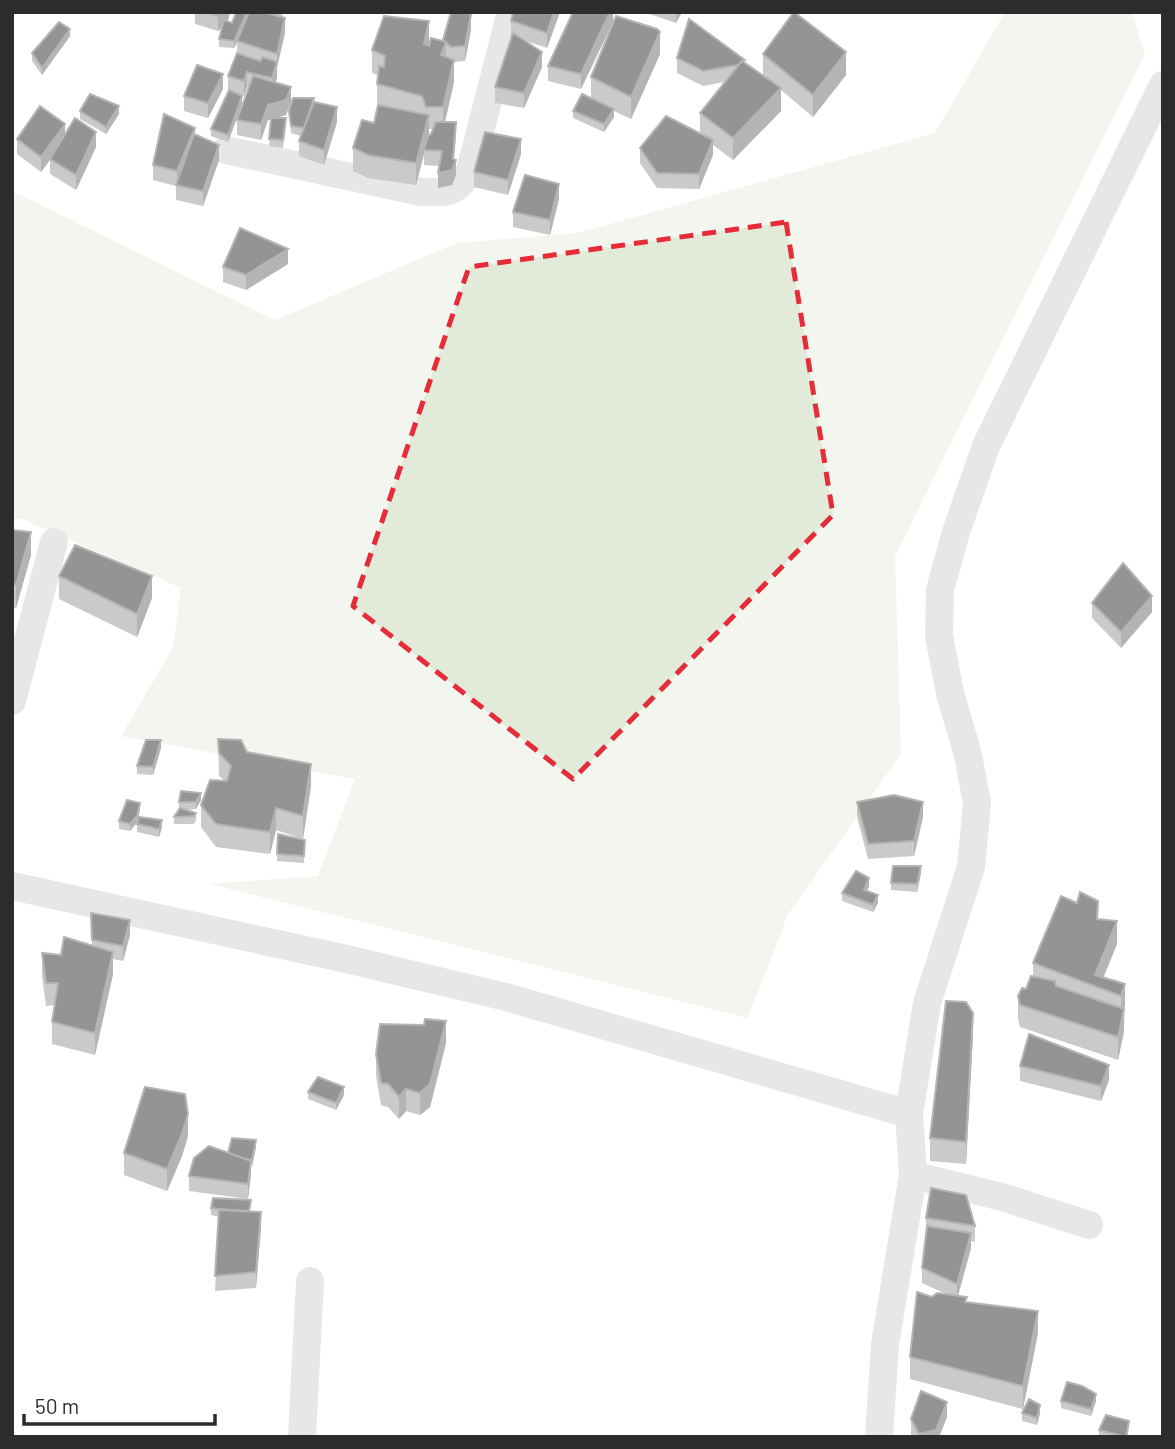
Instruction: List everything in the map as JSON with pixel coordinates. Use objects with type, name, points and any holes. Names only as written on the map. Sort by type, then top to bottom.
[{"type":"street","points":[[226,150],[421,192],[445,192],[460,187],[470,171],[511,12]]},
{"type":"street","points":[[879,1437],[885,1344],[913,1175],[909,1114],[927,1003],[971,867],[977,803],[939,636],[940,590],[956,532],[986,446],[1163,85]]},
{"type":"street","points":[[12,701],[54,542]]},
{"type":"street","points":[[12,886],[506,997],[909,1114]]},
{"type":"street","points":[[913,1175],[1002,1197],[1089,1225]]},
{"type":"street","points":[[302,1437],[310,1281]]},
{"type":"highlighted area","points":[[786,222],[833,515],[573,779],[353,606],[469,267]]},
{"type":"green space","points":[[1005,12],[1132,12],[1145,54],[895,556],[901,754],[787,916],[748,1018],[210,884],[318,876],[355,779],[121,736],[173,648],[181,588],[22,519],[12,519],[12,191],[275,320],[457,243],[578,233],[935,133]]},
{"type":"building","points":[[205,12],[221,12],[218,16]]},
{"type":"building","points":[[236,12],[247,12],[234,41],[219,39],[224,20],[232,23]]},
{"type":"building","points":[[249,12],[263,12],[285,18],[277,54],[237,41]]},
{"type":"building","points":[[451,12],[471,14],[465,46],[451,47],[443,40]]},
{"type":"building","points":[[513,12],[554,12],[547,33],[511,21]]},
{"type":"building","points":[[573,12],[610,12],[581,74],[548,66]]},
{"type":"building","points":[[794,12],[846,52],[813,95],[763,54]]},
{"type":"building","points":[[384,16],[429,21],[424,44],[429,46],[431,38],[446,42],[441,55],[454,60],[443,107],[426,107],[422,96],[377,84],[379,66],[384,67],[385,56],[372,50]]},
{"type":"building","points":[[616,16],[660,32],[631,97],[591,77]]},
{"type":"building","points":[[689,19],[745,60],[738,65],[703,71],[677,58]]},
{"type":"building","points":[[59,22],[70,29],[42,68],[32,53]]},
{"type":"building","points":[[513,33],[542,52],[524,93],[495,87]]},
{"type":"building","points":[[237,53],[260,61],[263,57],[277,62],[272,78],[247,72],[244,81],[228,76]]},
{"type":"building","points":[[742,61],[781,88],[733,138],[700,113]]},
{"type":"building","points":[[197,65],[223,74],[208,103],[184,96]]},
{"type":"building","points":[[253,76],[291,87],[286,100],[268,105],[261,124],[237,120]]},
{"type":"building","points":[[229,90],[242,96],[228,135],[211,129]]},
{"type":"building","points":[[90,94],[119,106],[106,127],[80,111]]},
{"type":"building","points":[[582,94],[614,109],[604,124],[573,111]]},
{"type":"building","points":[[293,98],[314,98],[304,128],[291,126],[289,111]]},
{"type":"building","points":[[314,102],[337,107],[324,150],[299,141]]},
{"type":"building","points":[[378,105],[429,115],[416,163],[368,155],[353,148],[362,120],[374,123]]},
{"type":"building","points":[[40,106],[65,124],[41,157],[17,139]]},
{"type":"building","points":[[164,114],[195,128],[177,171],[153,165]]},
{"type":"building","points":[[666,116],[713,140],[699,174],[657,173],[640,148]]},
{"type":"building","points":[[75,118],[96,132],[76,175],[50,159]]},
{"type":"building","points":[[271,118],[286,118],[283,140],[269,139]]},
{"type":"building","points":[[436,122],[456,122],[453,159],[456,160],[452,170],[438,173],[442,151],[424,150]]},
{"type":"building","points":[[485,132],[521,139],[508,180],[474,172]]},
{"type":"building","points":[[194,134],[219,145],[203,191],[176,185]]},
{"type":"building","points":[[525,175],[559,184],[550,220],[513,212]]},
{"type":"building","points":[[240,228],[288,249],[246,275],[223,267]]},
{"type":"building","points":[[12,530],[31,532],[16,585],[12,584]]},
{"type":"building","points":[[75,545],[152,576],[137,614],[59,576]]},
{"type":"building","points":[[1123,563],[1152,596],[1121,632],[1092,603]]},
{"type":"building","points":[[218,739],[241,740],[247,752],[311,764],[303,816],[276,808],[270,832],[216,824],[201,805],[210,780],[227,781],[231,766],[219,753]]},
{"type":"building","points":[[146,740],[161,740],[153,767],[137,766]]},
{"type":"building","points":[[181,791],[201,793],[196,802],[179,802]]},
{"type":"building","points":[[894,795],[923,802],[914,841],[868,844],[857,802]]},
{"type":"building","points":[[127,800],[140,803],[137,816],[130,824],[119,821]]},
{"type":"building","points":[[180,808],[196,813],[194,816],[174,817]]},
{"type":"building","points":[[139,817],[162,820],[159,829],[137,824]]},
{"type":"building","points":[[278,834],[305,840],[304,856],[277,854]]},
{"type":"building","points":[[893,866],[921,866],[917,884],[891,883]]},
{"type":"building","points":[[856,871],[869,878],[864,890],[878,895],[873,905],[842,893]]},
{"type":"building","points":[[1080,892],[1098,901],[1097,919],[1117,921],[1095,975],[1125,984],[1121,996],[1033,963],[1061,896],[1077,903]]},
{"type":"building","points":[[91,913],[130,920],[123,946],[92,940]]},
{"type":"building","points":[[64,937],[113,952],[95,1033],[52,1022],[58,983],[46,983],[42,953],[61,955]]},
{"type":"building","points":[[1031,976],[1055,981],[1056,986],[1124,1009],[1118,1037],[1020,1005],[1018,996],[1022,988],[1026,989]]},
{"type":"building","points":[[946,1001],[966,1002],[973,1013],[966,1142],[930,1138]]},
{"type":"building","points":[[425,1019],[446,1021],[430,1084],[420,1093],[406,1089],[399,1097],[388,1084],[381,1083],[376,1054],[380,1024],[424,1025]]},
{"type":"building","points":[[1029,1034],[1109,1065],[1101,1086],[1020,1066]]},
{"type":"building","points":[[318,1077],[344,1087],[336,1103],[308,1092]]},
{"type":"building","points":[[145,1087],[185,1094],[188,1114],[167,1169],[124,1153]]},
{"type":"building","points":[[232,1138],[256,1140],[252,1160],[228,1153]]},
{"type":"building","points":[[209,1146],[251,1161],[248,1184],[189,1176],[194,1158]]},
{"type":"building","points":[[931,1188],[966,1195],[975,1226],[926,1218]]},
{"type":"building","points":[[213,1198],[251,1200],[249,1211],[211,1208]]},
{"type":"building","points":[[219,1210],[261,1212],[256,1272],[215,1276]]},
{"type":"building","points":[[927,1226],[971,1233],[957,1284],[922,1268]]},
{"type":"building","points":[[917,1292],[932,1297],[937,1293],[967,1297],[965,1302],[1038,1311],[1023,1386],[910,1357]]},
{"type":"building","points":[[1067,1382],[1096,1394],[1091,1409],[1061,1401]]},
{"type":"building","points":[[921,1391],[947,1402],[936,1430],[919,1434],[911,1419]]},
{"type":"building","points":[[1029,1399],[1040,1405],[1037,1418],[1022,1413]]},
{"type":"building","points":[[1106,1415],[1129,1421],[1126,1437],[1099,1430]]}]
